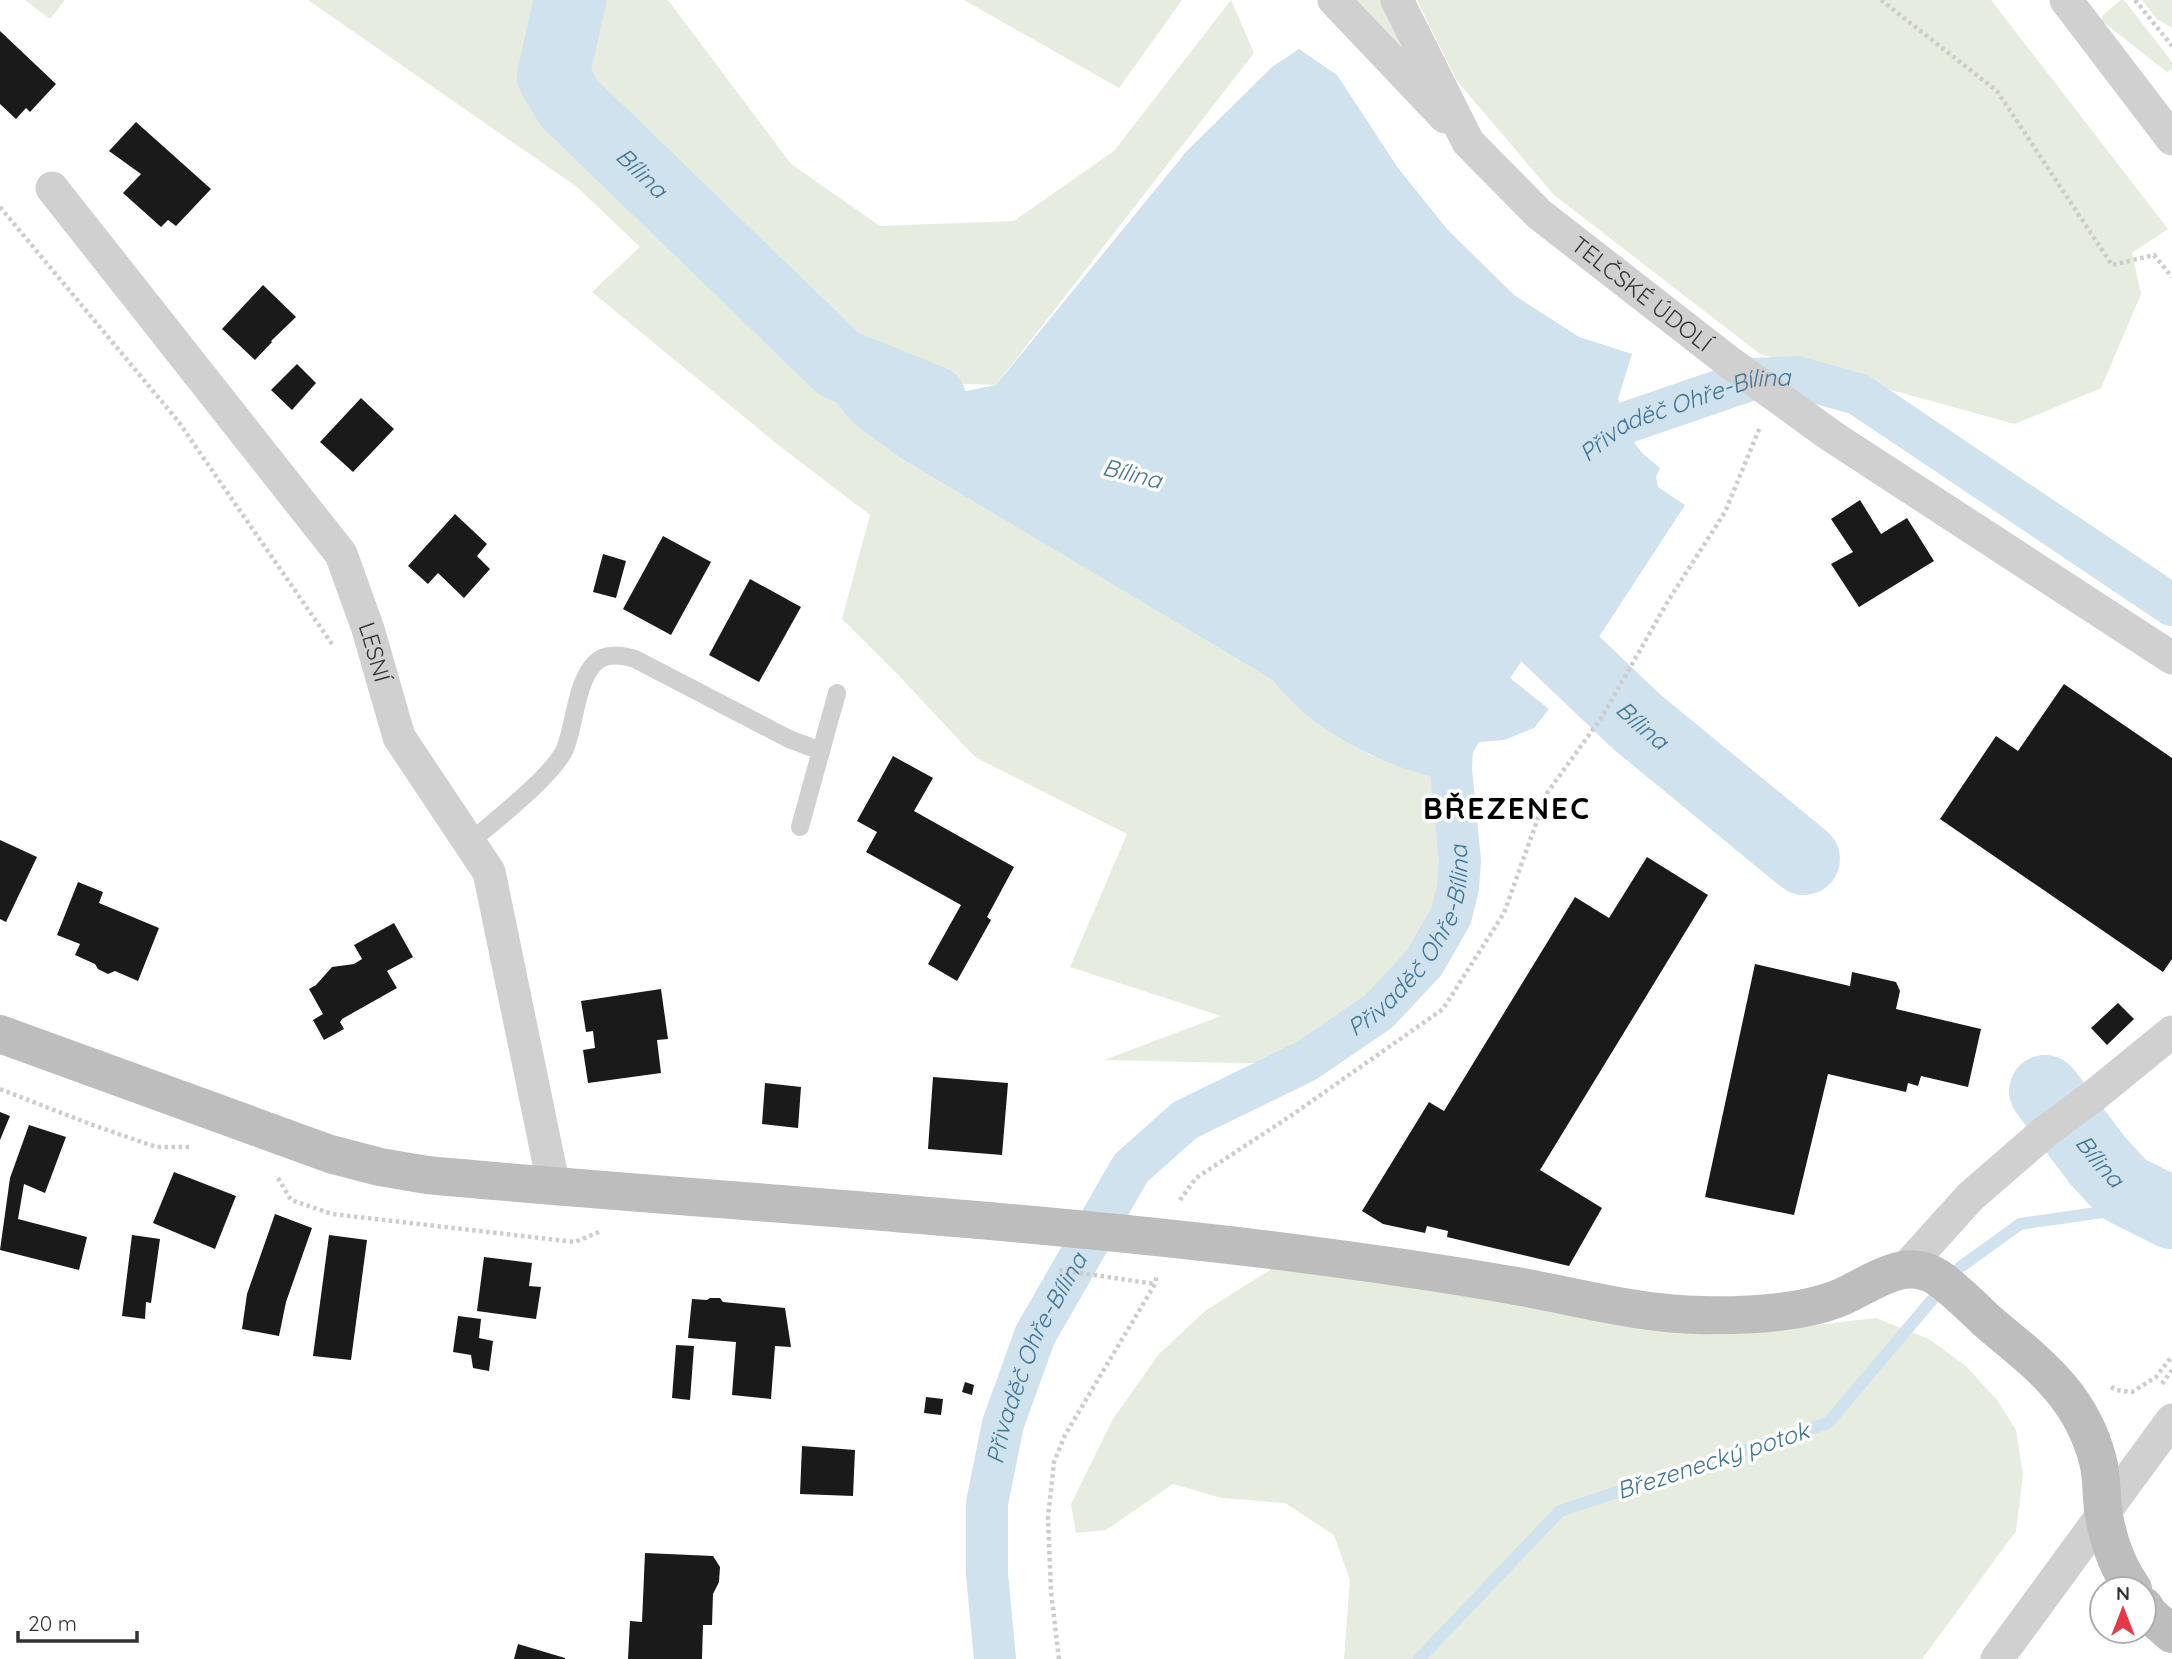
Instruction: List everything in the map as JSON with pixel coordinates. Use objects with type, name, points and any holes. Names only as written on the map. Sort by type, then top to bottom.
[{"type":"street","points":[[1334,0],[1468,142]]},
{"type":"street","name":"TELČSKÉ ÚDOLÍ","points":[[1397,0],[1468,142],[1539,214],[1794,410],[2172,658]]},
{"type":"street","points":[[2066,0],[2172,139]]},
{"type":"street","name":"LESNÍ","points":[[52,188],[341,554],[368,629],[399,737],[489,872],[554,1187]]},
{"type":"street","points":[[1931,1279],[1970,1196],[2046,1131],[2172,1032]]},
{"type":"street","points":[[0,1034],[330,1154],[380,1167],[427,1175],[1052,1226],[1277,1251],[1461,1278],[1659,1312],[1728,1314],[1789,1311],[1837,1299],[1878,1277],[1931,1279],[2040,1366],[2070,1396],[2086,1428],[2099,1464],[2103,1512],[2111,1548],[2124,1575]]},
{"type":"street","points":[[1997,1659],[2172,1420]]},
{"type":"street","points":[[2158,1622],[2172,1634]]},
{"type":"lane","points":[[469,843],[551,770],[565,750],[587,672],[598,660],[618,654],[635,659],[789,739],[821,751]]},
{"type":"lane","points":[[800,827],[837,693]]},
{"type":"path","points":[[1881,0],[1997,91],[2112,265],[2154,255],[2172,277]]},
{"type":"path","points":[[2135,0],[2172,46]]},
{"type":"path","points":[[0,207],[178,421],[337,652]]},
{"type":"path","points":[[1059,1659],[1051,1592],[1048,1518],[1054,1462],[1065,1435],[1155,1284],[1159,1239],[1173,1210],[1196,1178],[1292,1115],[1443,1009],[1504,913],[1547,793],[1602,717],[1668,601],[1725,512],[1762,423],[1794,410]]},
{"type":"path","points":[[1052,1269],[1155,1284]]},
{"type":"path","points":[[2166,1364],[2172,1368]]},
{"type":"shaded area","points":[[25,0],[65,0],[50,19]]},
{"type":"shaded area","points":[[308,0],[668,0],[791,164],[880,226],[1014,221],[1114,151],[1231,0],[1254,53],[996,385],[934,383],[1270,678],[1311,719],[1370,755],[1444,780],[1452,846],[1451,884],[1443,910],[1405,971],[1368,1010],[1284,1064],[1104,1060],[1221,1016],[1070,967],[1127,834],[975,757],[842,619],[870,515],[777,444],[592,292],[640,247],[577,187]]},
{"type":"shaded area","points":[[964,0],[1182,0],[1119,88]]},
{"type":"shaded area","points":[[1357,0],[1384,0],[1406,54]]},
{"type":"shaded area","points":[[1417,0],[1991,0],[2168,229],[2132,253],[2141,294],[2101,388],[2015,424],[1760,354],[1554,195],[1457,81]]},
{"type":"shaded area","points":[[2124,0],[2172,62],[2172,69],[2167,72],[2102,21],[2102,16]]},
{"type":"shaded area","points":[[2142,0],[2172,0],[2172,28],[2157,19]]},
{"type":"shaded area","points":[[1273,1268],[1791,1328],[1876,1318],[1929,1339],[1966,1366],[1997,1400],[2016,1430],[2023,1474],[2016,1531],[1922,1659],[1344,1659],[1350,1580],[1334,1535],[1285,1503],[1222,1498],[1173,1484],[1106,1530],[1076,1533],[1071,1504],[1113,1419],[1159,1354],[1205,1311]]},
{"type":"water","points":[[1299,49],[1337,75],[1398,168],[1447,229],[1514,295],[1579,337],[1632,354],[1618,399],[1631,439],[1643,454],[1660,468],[1656,477],[1658,487],[1685,505],[1597,640],[1492,555],[1469,578],[1568,682],[1565,686],[1524,658],[1510,678],[1549,709],[1534,728],[1504,740],[1479,742],[1458,778],[1441,778],[1403,768],[1382,760],[1327,730],[1296,706],[1270,678],[901,458],[853,423],[829,393],[839,364],[863,343],[901,351],[934,383],[961,392],[996,385],[1186,152],[1272,67]]},
{"type":"building","points":[[0,31],[56,84],[30,112],[26,108],[16,119],[0,104]]},
{"type":"building","points":[[136,122],[211,189],[176,226],[168,220],[161,227],[123,193],[141,174],[109,151]]},
{"type":"building","points":[[263,285],[296,317],[255,360],[222,329]]},
{"type":"building","points":[[297,364],[316,383],[292,410],[271,390]]},
{"type":"building","points":[[361,398],[394,429],[353,472],[320,442]]},
{"type":"building","points":[[1860,500],[1881,534],[1907,518],[1934,561],[1859,607],[1831,564],[1853,552],[1831,519]]},
{"type":"building","points":[[455,514],[487,544],[477,556],[490,569],[464,598],[438,573],[428,584],[408,566]]},
{"type":"building","points":[[663,536],[711,562],[671,635],[623,609]]},
{"type":"building","points":[[603,554],[626,561],[616,598],[593,592]]},
{"type":"building","points":[[750,579],[801,607],[759,682],[709,655]]},
{"type":"building","points":[[2064,684],[2172,758],[2172,959],[2163,972],[1940,819],[1996,736],[2018,751]]},
{"type":"building","points":[[893,756],[933,778],[914,811],[1014,867],[987,917],[991,920],[957,981],[928,964],[961,905],[866,852],[877,832],[857,821]]},
{"type":"building","points":[[0,840],[37,857],[6,922],[0,919]]},
{"type":"building","points":[[1647,857],[1708,895],[1540,1170],[1602,1208],[1569,1266],[1447,1237],[1448,1231],[1427,1226],[1425,1233],[1383,1224],[1362,1211],[1429,1102],[1444,1111],[1575,897],[1609,918]]},
{"type":"building","points":[[78,882],[103,892],[99,903],[159,928],[138,981],[115,971],[108,974],[98,969],[95,964],[75,955],[80,944],[57,935]]},
{"type":"building","points":[[394,923],[413,957],[387,971],[397,988],[342,1019],[340,1022],[344,1029],[324,1040],[313,1020],[323,1014],[309,989],[332,967],[354,964],[362,959],[354,945]]},
{"type":"building","points":[[1755,964],[1850,986],[1852,972],[1896,982],[1900,991],[1896,1009],[1981,1029],[1968,1087],[1921,1076],[1918,1086],[1908,1083],[1906,1092],[1828,1074],[1794,1215],[1705,1197]]},
{"type":"building","points":[[661,989],[668,1039],[657,1040],[661,1073],[588,1083],[583,1050],[595,1048],[593,1031],[586,1032],[581,1001]]},
{"type":"building","points":[[2118,1003],[2134,1019],[2107,1045],[2091,1028]]},
{"type":"building","points":[[933,1077],[1008,1083],[1002,1155],[928,1149]]},
{"type":"building","points":[[765,1083],[801,1087],[798,1128],[762,1124]]},
{"type":"building","points":[[0,1112],[10,1116],[0,1140]]},
{"type":"building","points":[[29,1125],[66,1137],[45,1193],[24,1184],[18,1219],[87,1237],[79,1270],[0,1250],[10,1178]]},
{"type":"building","points":[[174,1172],[236,1196],[215,1249],[153,1223]]},
{"type":"building","points":[[275,1214],[312,1228],[286,1302],[279,1336],[242,1329],[247,1294]]},
{"type":"building","points":[[132,1235],[160,1239],[151,1303],[146,1302],[145,1319],[122,1316]]},
{"type":"building","points":[[329,1235],[367,1240],[351,1360],[313,1356]]},
{"type":"building","points":[[484,1257],[532,1263],[529,1286],[541,1287],[536,1319],[477,1311]]},
{"type":"building","points":[[720,1298],[723,1302],[785,1308],[791,1347],[775,1346],[771,1399],[732,1395],[736,1342],[688,1338],[692,1299]]},
{"type":"building","points":[[458,1316],[481,1319],[479,1338],[493,1341],[489,1371],[473,1368],[471,1355],[453,1352]]},
{"type":"building","points":[[676,1345],[694,1346],[690,1400],[672,1398]]},
{"type":"building","points":[[965,1382],[974,1385],[972,1395],[962,1392]]},
{"type":"building","points":[[926,1397],[943,1399],[941,1415],[924,1413]]},
{"type":"building","points":[[802,1446],[855,1450],[853,1496],[800,1494]]},
{"type":"building","points":[[645,1553],[713,1556],[720,1567],[719,1582],[713,1594],[712,1625],[703,1625],[702,1659],[628,1659],[630,1621],[642,1622]]},
{"type":"building","points":[[518,1644],[565,1658],[565,1659],[514,1659]]},
{"type":"waterway","name":"Bílina","points":[[570,0],[553,76],[569,103],[839,364],[931,401]]},
{"type":"waterway","name":"Přivaděč Ohře-Bílina","points":[[1580,459],[1625,423],[1753,379],[1796,377],[1858,394],[2172,605]]},
{"type":"waterway","name":"Bílina","points":[[1388,537],[1463,556],[1637,722],[1804,859]]},
{"type":"waterway","name":"Přivaděč Ohře-Bílina","points":[[995,1659],[987,1574],[987,1503],[1003,1424],[1035,1335],[1131,1168],[1185,1120],[1306,1061],[1378,1012],[1424,963],[1451,916],[1458,888],[1460,861],[1451,770],[1453,723]]},
{"type":"waterway","name":"Bílina","points":[[2045,1091],[2098,1161],[2124,1189],[2172,1213]]},
{"type":"waterway","name":"Březenecký potok","points":[[1419,1659],[1560,1511],[1828,1423],[1959,1268],[2020,1224],[2152,1205]]},
{"type":"district","name":"BŘEZENEC","points":[[1507,809]]}]
